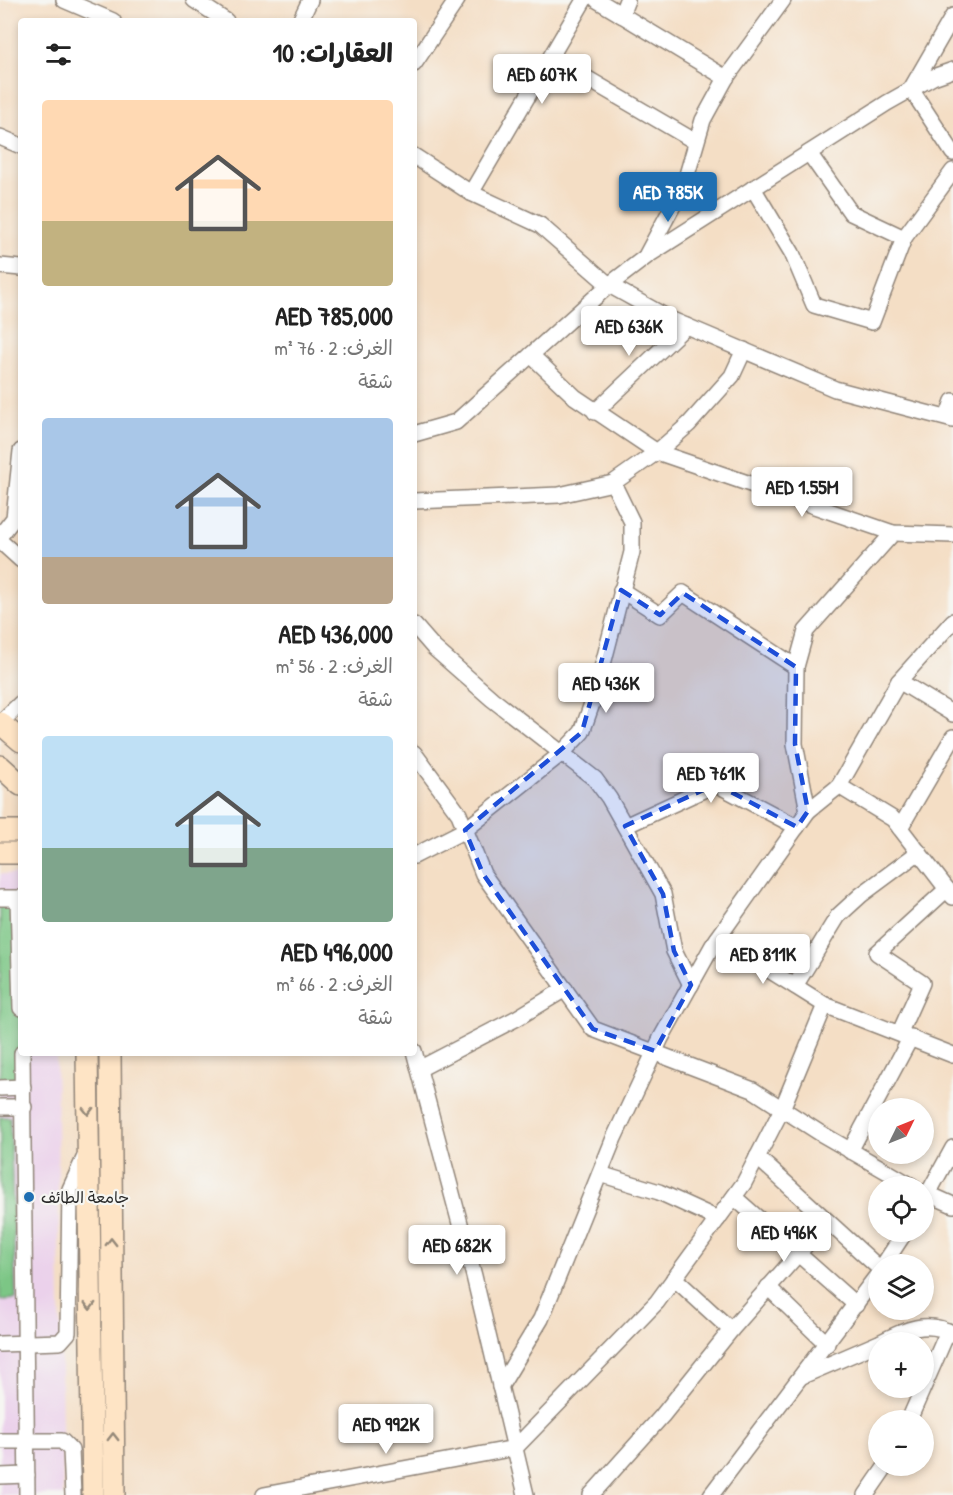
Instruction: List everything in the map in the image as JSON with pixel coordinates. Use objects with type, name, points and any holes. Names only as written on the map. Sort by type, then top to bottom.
[{"type":"main road","points":[[0,723],[18,738]]},
{"type":"main road","points":[[0,766],[18,781]]},
{"type":"main road","points":[[0,831],[18,831]]},
{"type":"main road","points":[[0,853],[18,853]]},
{"type":"main road","points":[[87,1056],[93,1495]]},
{"type":"main road","points":[[110,1056],[114,1495]]},
{"type":"street","points":[[64,0],[106,18]]},
{"type":"street","points":[[194,0],[221,18]]},
{"type":"street","points":[[301,18],[310,0]]},
{"type":"street","points":[[417,60],[457,0]]},
{"type":"street","points":[[471,193],[584,0]]},
{"type":"street","points":[[597,0],[726,78]]},
{"type":"street","points":[[621,15],[627,0]]},
{"type":"street","points":[[647,256],[684,185],[703,120],[726,78],[783,0]]},
{"type":"street","points":[[911,89],[953,16]]},
{"type":"street","points":[[552,57],[696,142]]},
{"type":"street","points":[[417,433],[456,422],[609,285],[647,256],[911,89],[933,76],[953,70]]},
{"type":"street","points":[[911,89],[953,153]]},
{"type":"street","points":[[0,137],[18,145]]},
{"type":"street","points":[[808,153],[851,213],[904,238]]},
{"type":"street","points":[[417,158],[471,193],[540,225],[609,285],[686,326],[835,389],[950,419],[953,401]]},
{"type":"street","points":[[753,188],[792,254],[814,305],[872,322],[904,238],[953,171]]},
{"type":"street","points":[[0,266],[18,268]]},
{"type":"street","points":[[595,412],[686,326]]},
{"type":"street","points":[[417,501],[559,495],[613,483],[657,452],[689,424],[732,376],[744,350]]},
{"type":"street","points":[[531,355],[595,412],[657,452],[893,533],[953,535]]},
{"type":"street","points":[[0,536],[14,518],[18,480]]},
{"type":"street","points":[[417,854],[465,830],[562,753],[582,732],[595,695],[632,552],[632,522],[613,483]]},
{"type":"street","points":[[808,811],[795,744],[796,667],[806,631],[893,533]]},
{"type":"street","points":[[0,541],[18,557]]},
{"type":"street","points":[[621,590],[660,615],[683,593],[796,667]]},
{"type":"street","points":[[500,1387],[541,1319],[600,1174],[655,1052],[718,938],[808,811],[839,786],[899,681],[953,621]]},
{"type":"street","points":[[417,628],[434,648],[492,699],[595,779],[625,826],[663,894],[674,951],[691,985]]},
{"type":"street","points":[[899,681],[953,714]]},
{"type":"street","points":[[0,723],[18,706]]},
{"type":"street","points":[[900,828],[953,737]]},
{"type":"street","points":[[417,757],[459,814],[483,874],[593,1029],[753,1090],[894,1176]]},
{"type":"street","points":[[625,826],[716,784],[796,827]]},
{"type":"street","points":[[839,786],[893,819],[950,893],[878,953],[922,983],[905,1034],[850,1151]]},
{"type":"street","points":[[795,986],[838,916],[861,895],[919,852]]},
{"type":"street","points":[[0,898],[18,898]]},
{"type":"street","points":[[718,938],[825,1005],[905,1034],[953,1055]]},
{"type":"street","points":[[419,1069],[565,989]]},
{"type":"street","points":[[264,1495],[515,1448],[657,1302],[734,1197],[782,1109],[825,1005]]},
{"type":"street","points":[[22,1056],[27,1495]]},
{"type":"street","points":[[415,1056],[526,1495]]},
{"type":"street","points":[[0,1088],[23,1087]]},
{"type":"street","points":[[0,1107],[24,1107]]},
{"type":"street","points":[[934,1181],[953,1148]]},
{"type":"street","points":[[0,1344],[27,1345],[60,1342],[68,1333],[70,1188],[88,1149]]},
{"type":"street","points":[[757,1158],[868,1260]]},
{"type":"street","points":[[600,1174],[659,1192],[718,1219]]},
{"type":"street","points":[[734,1197],[856,1305]]},
{"type":"street","points":[[934,1199],[953,1205]]},
{"type":"street","points":[[591,1495],[662,1416],[731,1330],[827,1221]]},
{"type":"street","points":[[675,1278],[731,1330]]},
{"type":"street","points":[[768,1287],[827,1344]]},
{"type":"street","points":[[711,1495],[868,1287]]},
{"type":"street","points":[[899,1332],[922,1325],[950,1332],[914,1410]]},
{"type":"street","points":[[802,1376],[868,1348]]},
{"type":"street","points":[[0,1441],[62,1441],[71,1450],[73,1495]]},
{"type":"street","points":[[0,1476],[27,1475]]},
{"type":"street","points":[[866,1495],[879,1476]]},
{"type":"highlighted area","points":[[621,590],[660,615],[683,593],[796,667],[795,744],[808,811],[797,827],[716,784],[625,826],[663,894],[674,951],[691,985],[655,1051],[593,1029],[483,874],[465,830],[582,732]]},
{"type":"shaded area","name":"جامعة الطائف","points":[[0,874],[18,874],[18,1056],[56,1056],[63,1495],[0,1495]]},
{"type":"green space","points":[[0,898],[18,898],[18,1056],[22,1056],[23,1087],[0,1088]]},
{"type":"green space","points":[[0,1117],[10,1117],[16,1299],[0,1300]]},
{"type":"place","name":"جامعة الطائف","points":[[29,1197]]}]
